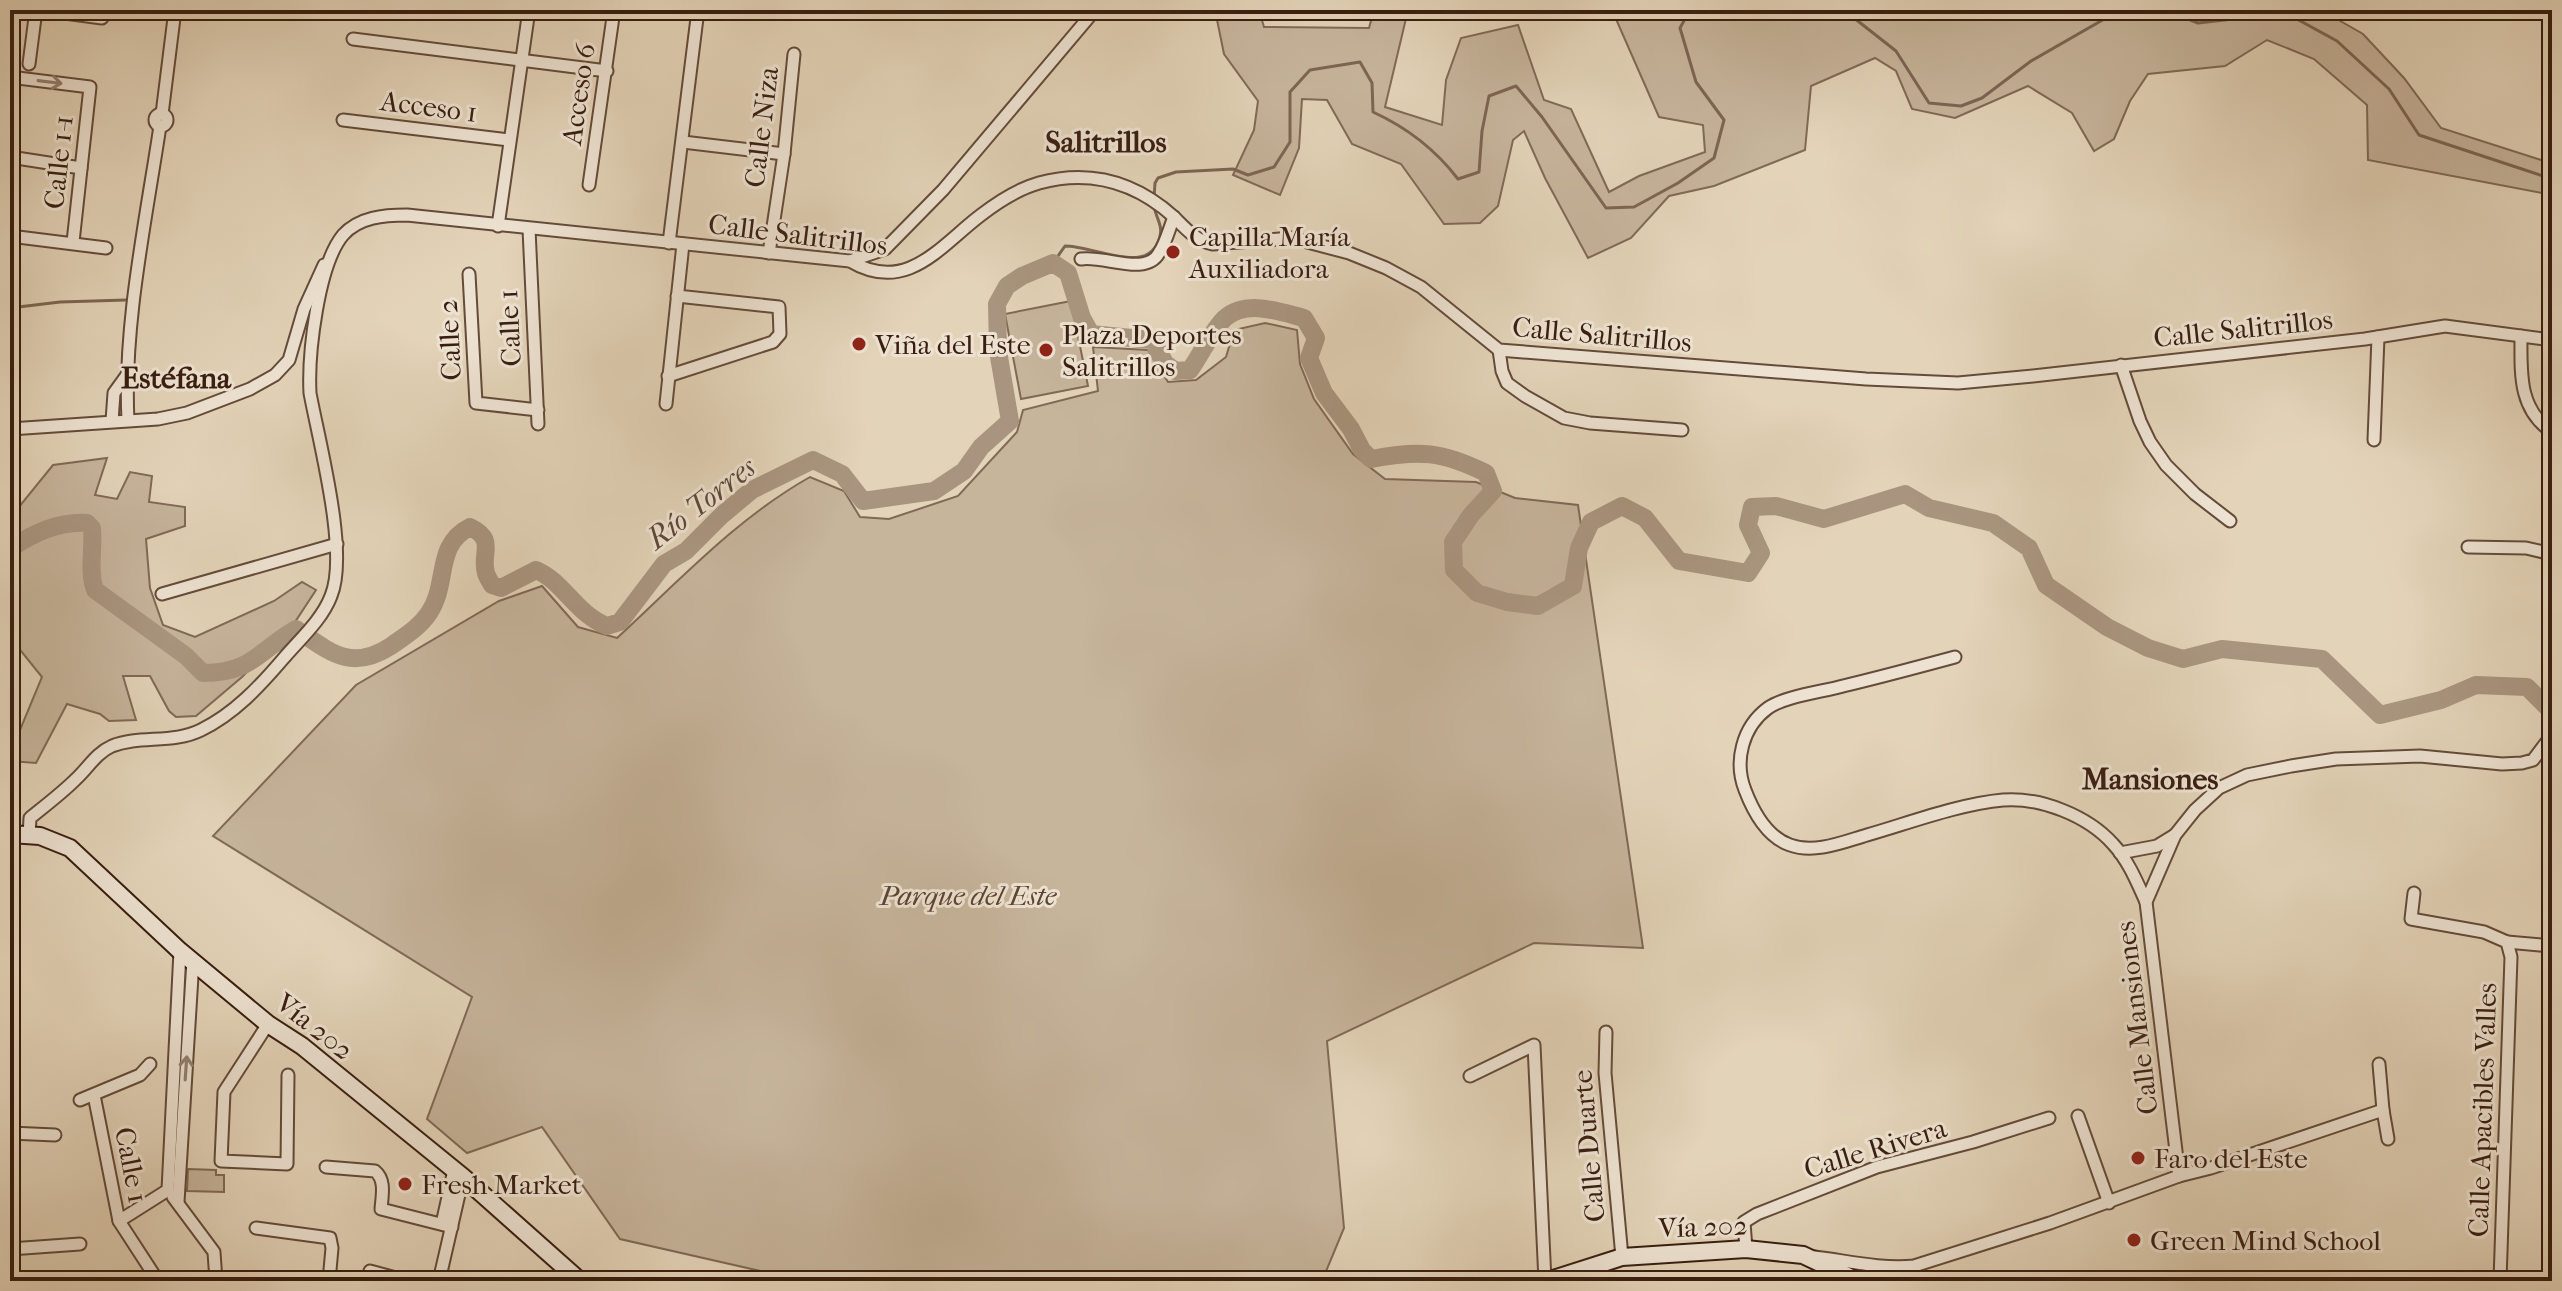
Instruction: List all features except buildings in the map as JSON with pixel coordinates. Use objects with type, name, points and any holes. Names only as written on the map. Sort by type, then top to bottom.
[{"type":"main road","name":"Vía 202","points":[[10,834],[53,840],[70,848],[186,955],[268,1024],[302,1046],[459,1174],[580,1281]]},
{"type":"main road","name":"Vía 202","points":[[1546,1281],[1622,1257],[1746,1249],[1803,1255],[1858,1281]]},
{"type":"street","points":[[29,64],[39,10],[102,18]]},
{"type":"street","points":[[128,420],[127,374],[137,282],[160,126],[155,119],[162,114],[175,10]]},
{"type":"street","points":[[498,226],[529,10]]},
{"type":"street","name":"Acceso 6","points":[[589,185],[614,10]]},
{"type":"street","points":[[669,243],[698,10]]},
{"type":"street","points":[[850,261],[885,249],[943,190],[1095,10]]},
{"type":"street","points":[[353,39],[607,71]]},
{"type":"street","name":"Calle Niza","points":[[769,253],[784,154],[794,54]]},
{"type":"street","name":"Calle 1-1","points":[[10,77],[90,87],[73,242]]},
{"type":"street","name":"Acceso 1","points":[[343,120],[509,140]]},
{"type":"street","points":[[683,142],[784,154]]},
{"type":"street","points":[[10,157],[81,168]]},
{"type":"street","name":"Calle Salitrillos","points":[[332,250],[345,233],[375,217],[407,215],[850,261],[868,272],[903,270],[943,249],[981,215],[1018,190],[1042,182],[1099,177],[1125,184],[1147,197],[1200,241],[1213,244],[1292,238],[1318,243],[1386,268],[1421,287],[1499,350],[1850,378],[1958,383],[2378,337],[2445,326],[2552,340]]},
{"type":"street","points":[[1081,259],[1092,257],[1142,265],[1151,263],[1159,255],[1169,213]]},
{"type":"street","name":"Calle 1","points":[[529,229],[538,424]]},
{"type":"street","points":[[10,236],[106,248]]},
{"type":"street","points":[[666,404],[683,244]]},
{"type":"street","points":[[10,429],[158,419],[187,413],[250,389],[275,375],[289,360],[313,284],[332,250]]},
{"type":"street","points":[[29,836],[30,818],[79,777],[99,754],[112,746],[176,738],[199,732],[221,719],[262,683],[331,599],[336,583],[337,544],[310,393],[309,371],[317,307],[332,250]]},
{"type":"street","name":"Calle 2","points":[[469,274],[476,403],[538,410]]},
{"type":"street","points":[[668,376],[773,342],[780,334],[779,307],[677,296]]},
{"type":"street","points":[[2521,336],[2521,376],[2526,403],[2542,425],[2552,432]]},
{"type":"street","points":[[2374,440],[2378,337]]},
{"type":"street","points":[[1499,350],[1507,383],[1564,418],[1682,430]]},
{"type":"street","points":[[2121,365],[2150,442],[2179,479],[2230,521]]},
{"type":"street","points":[[112,421],[114,393],[127,374]]},
{"type":"street","points":[[162,594],[337,544]]},
{"type":"street","points":[[2468,547],[2526,548],[2552,554]]},
{"type":"street","points":[[1955,657],[1769,707],[1745,738],[1739,757],[1740,779],[1756,815],[1780,839],[1791,845],[1824,848],[1971,806],[2004,800],[2046,805],[2097,829],[2120,853],[2146,902]]},
{"type":"street","name":"Calle Mansiones","points":[[2179,1176],[2146,902],[2175,835],[2195,810],[2219,788],[2247,775],[2336,759],[2381,756],[2522,763],[2533,760],[2551,737]]},
{"type":"street","points":[[2120,853],[2157,846],[2175,835]]},
{"type":"street","name":"Calle Apacibles Valles","points":[[2414,893],[2411,919],[2484,932],[2507,942],[2552,946]]},
{"type":"street","name":"Calle Apacibles Valles","points":[[2500,1281],[2511,957],[2507,942]]},
{"type":"street","points":[[186,955],[178,1106],[168,1190],[214,1252],[216,1281]]},
{"type":"street","points":[[268,1024],[224,1092],[221,1161],[287,1164],[288,1075]]},
{"type":"street","name":"Calle Duarte","points":[[1606,1032],[1605,1073],[1622,1257]]},
{"type":"street","points":[[1470,1076],[1534,1045],[1546,1281]]},
{"type":"street","points":[[80,1100],[140,1075],[150,1064]]},
{"type":"street","points":[[2379,1064],[2388,1139]]},
{"type":"street","name":"Calle 1","points":[[94,1095],[119,1221],[158,1281]]},
{"type":"street","points":[[178,1106],[178,1202]]},
{"type":"street","points":[[1803,1255],[1857,1264],[1914,1266],[2383,1110]]},
{"type":"street","points":[[2078,1116],[2109,1203]]},
{"type":"street","name":"Calle Rivera","points":[[1746,1249],[1744,1222],[1771,1208],[1877,1167],[2049,1118]]},
{"type":"street","points":[[10,1133],[55,1135]]},
{"type":"street","points":[[326,1167],[375,1171],[383,1184],[381,1209],[447,1225]]},
{"type":"street","points":[[439,1281],[447,1225],[459,1174]]},
{"type":"street","points":[[119,1221],[168,1190]]},
{"type":"street","points":[[256,1228],[330,1238],[329,1281]]},
{"type":"street","points":[[10,1249],[80,1244]]},
{"type":"street","points":[[370,1271],[407,1281]]},
{"type":"green space","points":[[1215,10],[1259,10],[1264,27],[1369,28],[1374,10],[1408,10],[1385,107],[1442,125],[1446,80],[1461,38],[1518,25],[1544,100],[1571,109],[1609,192],[1639,176],[1705,152],[1703,125],[1659,117],[1612,10],[2001,10],[2005,18],[2026,10],[2321,10],[2363,34],[2404,78],[2441,128],[2552,161],[2552,195],[2368,160],[2367,105],[2314,59],[2267,40],[2225,66],[2148,74],[2130,101],[2114,139],[2094,151],[2072,113],[2028,86],[1955,118],[1912,109],[1896,71],[1875,58],[1811,86],[1805,150],[1714,186],[1669,196],[1631,238],[1588,258],[1524,131],[1513,140],[1498,206],[1480,223],[1444,224],[1401,164],[1352,144],[1327,100],[1302,99],[1299,148],[1280,195],[1233,175],[1254,130],[1258,101],[1224,54]]},
{"type":"green space","name":"Plaza Deportes Salitrillos","points":[[1071,301],[1088,386],[1021,399],[1005,314]]},
{"type":"green space","name":"Parque del Este","points":[[1265,323],[1297,330],[1300,364],[1314,399],[1353,454],[1385,479],[1476,482],[1515,498],[1578,505],[1643,948],[1534,943],[1327,1041],[1344,1228],[1322,1281],[804,1281],[620,1239],[542,1127],[467,1153],[427,1119],[472,997],[213,836],[356,685],[499,601],[542,586],[578,627],[617,638],[733,531],[783,493],[810,477],[844,491],[860,517],[889,519],[958,496],[1017,432],[1023,410],[1098,391],[1093,347],[1148,350],[1168,382],[1196,380],[1226,357],[1234,330]]},
{"type":"green space","points":[[107,458],[95,495],[117,499],[130,472],[152,476],[149,502],[185,507],[185,526],[146,539],[150,588],[163,625],[195,637],[274,601],[302,582],[316,590],[293,625],[242,677],[196,716],[176,717],[169,711],[150,676],[123,676],[136,720],[109,721],[100,714],[67,704],[36,763],[10,761],[10,754],[42,677],[17,646],[10,645],[10,518],[53,465]]},
{"type":"green space","points":[[188,1169],[216,1170],[216,1175],[224,1175],[224,1192],[187,1191]]},
{"type":"waterway","points":[[1154,198],[1158,178],[1176,172],[1233,169],[1248,175],[1274,167],[1290,142],[1290,92],[1310,70],[1360,62],[1372,83],[1373,112],[1420,140],[1458,179],[1479,172],[1489,96],[1516,86],[1542,117],[1606,208],[1634,207],[1678,183],[1714,158],[1724,120],[1696,82],[1680,28],[1690,10]]},
{"type":"waterway","points":[[1778,10],[1801,15],[1854,18],[1896,51],[1929,103],[1961,106],[1982,98],[2031,61],[2106,18],[2151,10]]},
{"type":"waterway","points":[[1855,18],[1864,10]]},
{"type":"waterway","points":[[2166,10],[2198,23],[2286,13],[2337,41],[2389,89],[2419,135],[2552,179]]},
{"type":"waterway","points":[[1053,263],[1065,246],[1121,257],[1145,255],[1154,248],[1160,236],[1154,205]]},
{"type":"waterway","name":"Río Torres","points":[[10,549],[46,529],[87,523],[92,528],[95,590],[186,656],[203,673],[244,665],[296,629],[341,656],[364,658],[377,654],[416,627],[429,613],[439,590],[446,554],[451,544],[470,527],[485,542],[486,574],[492,585],[501,588],[536,570],[546,575],[587,614],[607,626],[620,622],[664,564],[686,551],[752,490],[813,460],[842,474],[863,501],[934,491],[964,471],[981,447],[1010,421],[998,351],[997,304],[1007,286],[1053,263],[1068,273],[1082,318],[1091,334],[1152,340],[1165,363],[1175,371],[1190,370],[1216,329],[1234,312],[1253,308],[1304,318],[1316,338],[1309,358],[1324,393],[1371,459],[1430,454],[1456,460],[1486,473],[1493,491],[1471,515],[1453,542],[1454,570],[1477,593],[1507,602],[1538,606],[1573,586],[1579,548],[1591,522],[1622,506],[1645,518],[1679,561],[1748,573],[1761,553],[1748,525],[1752,507],[1776,506],[1824,519],[1905,494],[1929,508],[1993,523],[2029,548],[2046,585],[2107,627],[2148,648],[2183,659],[2222,649],[2322,659],[2380,715],[2441,700],[2476,685],[2527,687],[2552,712]]},
{"type":"waterway","points":[[10,308],[60,302],[126,300]]},
{"type":"place","name":"Capilla María Auxiliadora","points":[[1173,252]]},
{"type":"place","name":"Viña del Este","points":[[859,344]]},
{"type":"place","name":"Plaza Deportes Salitrillos","points":[[1046,350]]},
{"type":"place","name":"Faro del Este","points":[[2138,1158]]},
{"type":"place","name":"Fresh Market","points":[[405,1184]]},
{"type":"place","name":"Green Mind School","points":[[2134,1240]]},
{"type":"district","name":"Salitrillos","points":[[1106,142]]},
{"type":"district","name":"Estéfana","points":[[176,378]]},
{"type":"district","name":"Mansiones","points":[[2150,779]]}]
